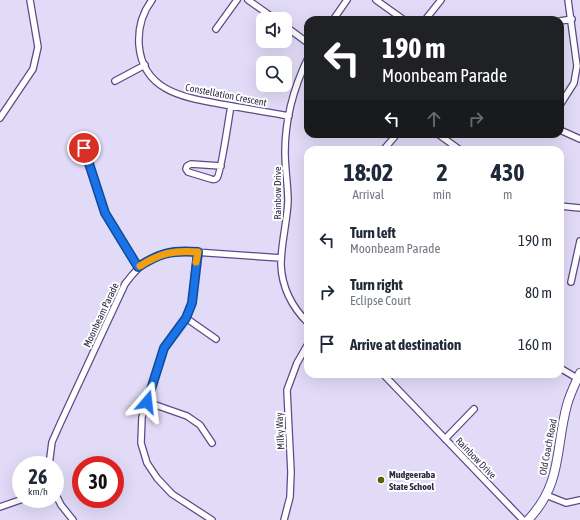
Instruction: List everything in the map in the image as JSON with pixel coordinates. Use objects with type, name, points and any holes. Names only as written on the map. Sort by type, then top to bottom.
[{"type":"street","points":[[0,118],[33,69],[38,47],[30,0]]},
{"type":"street","name":"Constellation Crescent","points":[[152,0],[143,15],[139,32],[139,49],[149,73],[160,85],[185,97],[289,116]]},
{"type":"street","points":[[216,29],[237,0]]},
{"type":"street","points":[[248,0],[265,12]]},
{"type":"street","points":[[336,16],[347,0]]},
{"type":"street","points":[[376,0],[398,16]]},
{"type":"street","points":[[428,16],[441,0]]},
{"type":"street","points":[[564,100],[571,89],[577,66],[572,19],[568,0]]},
{"type":"street","points":[[564,20],[572,19]]},
{"type":"street","points":[[292,31],[304,40]]},
{"type":"street","points":[[115,81],[145,65]]},
{"type":"street","name":"Rainbow Drive","points":[[304,68],[292,101],[289,116],[285,151],[288,206],[281,258],[282,274],[288,297],[304,319]]},
{"type":"street","points":[[220,166],[191,164],[187,166],[186,169],[188,172],[214,180],[218,177],[231,106]]},
{"type":"street","points":[[564,132],[580,139]]},
{"type":"street","points":[[387,146],[394,138]]},
{"type":"street","points":[[444,138],[454,146]]},
{"type":"street","points":[[84,148],[105,213],[138,267]]},
{"type":"street","points":[[564,206],[580,208]]},
{"type":"street","points":[[571,282],[580,241]]},
{"type":"street","name":"Moonbeam Parade","points":[[51,456],[52,442],[60,424],[125,284],[138,267],[153,257],[180,250],[281,258]]},
{"type":"street","points":[[198,252],[192,303],[186,318],[164,348],[142,417],[141,443],[147,463],[157,478],[172,494],[212,520]]},
{"type":"street","points":[[186,318],[216,339]]},
{"type":"street","name":"Milky Way","points":[[284,520],[290,497],[291,472],[287,390],[296,363],[304,350]]},
{"type":"street","points":[[564,370],[579,377]]},
{"type":"street","name":"Old Coach Road","points":[[528,520],[539,508],[554,475],[567,404],[579,377]]},
{"type":"street","name":"Rainbow Drive","points":[[387,378],[523,520]]},
{"type":"street","points":[[147,402],[187,416],[200,425],[212,443]]},
{"type":"street","points":[[445,438],[474,409]]},
{"type":"street","points":[[546,495],[566,503],[580,500]]},
{"type":"street","points":[[0,507],[12,503]]},
{"type":"street","points":[[63,508],[73,520]]},
{"type":"slow traffic","points":[[140,266],[153,257],[180,250],[198,252],[196,262]]},
{"type":"place","name":"Mudgeeraba State School","points":[[381,480]]},
{"type":"route","points":[[84,148],[105,213],[138,267],[153,257],[166,253],[180,250],[198,252],[192,303],[186,318],[164,348],[147,402]]}]
